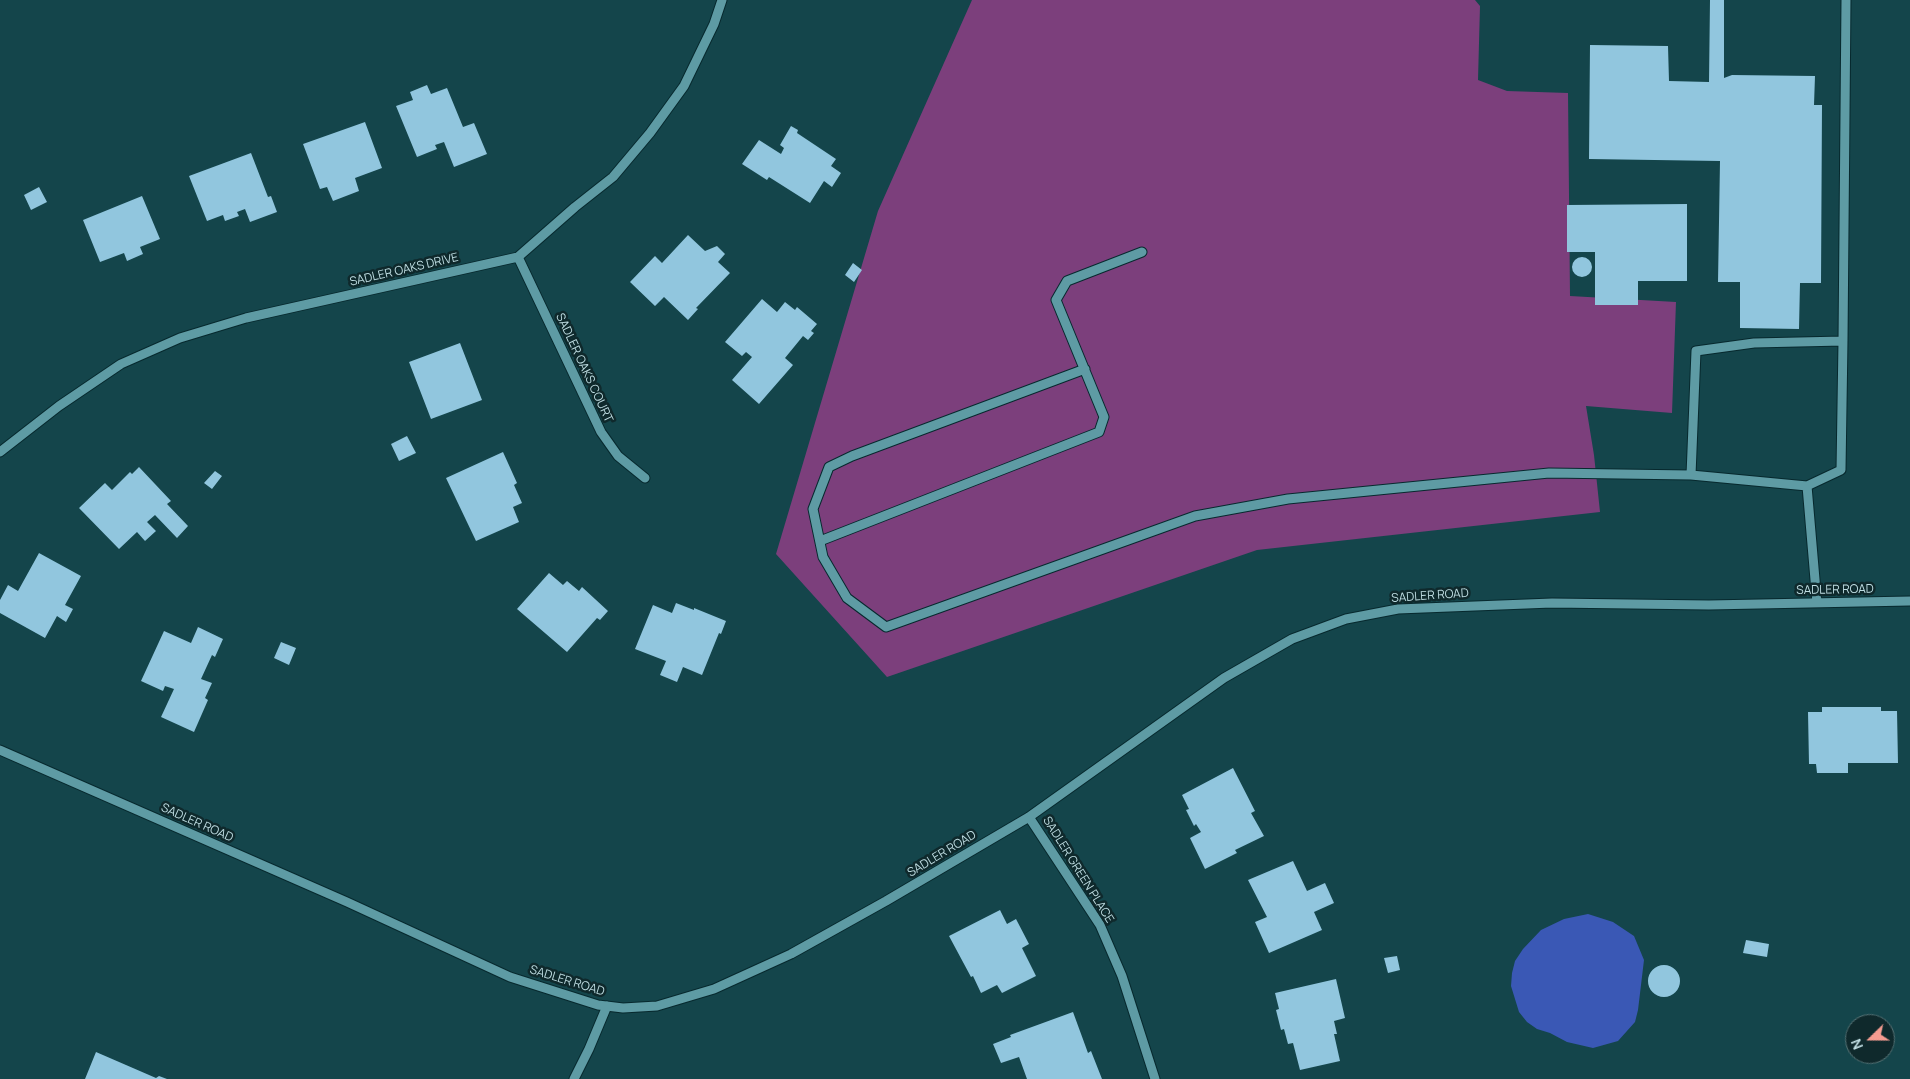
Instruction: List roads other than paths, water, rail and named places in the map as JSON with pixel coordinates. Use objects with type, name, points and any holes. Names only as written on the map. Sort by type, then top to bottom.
[{"type":"street","name":"SADLER OAKS DRIVE","points":[[0,452],[59,406],[121,364],[180,338],[246,318],[518,257],[575,207],[613,177],[650,133],[684,86],[714,24],[722,0]]},
{"type":"street","points":[[1085,369],[852,456],[829,467],[813,510],[823,557],[847,598],[886,627],[1195,516],[1288,499],[1549,473],[1691,475],[1807,486],[1841,470],[1846,0]]},
{"type":"street","points":[[820,541],[1099,432],[1104,417],[1056,300],[1067,281],[1142,252]]},
{"type":"street","name":"SADLER OAKS COURT","points":[[518,257],[601,432],[618,456],[645,478]]},
{"type":"street","points":[[1691,475],[1696,351],[1754,343],[1842,341]]},
{"type":"street","points":[[1807,486],[1817,603]]},
{"type":"street","name":"SADLER ROAD","points":[[0,750],[347,902],[510,977],[598,1005],[623,1008],[657,1006],[714,989],[792,954],[1029,817],[1224,678],[1292,639],[1346,619],[1398,609],[1552,603],[1709,605],[1910,601]]},
{"type":"street","name":"SADLER GREEN PLACE","points":[[1029,817],[1100,925],[1122,976],[1155,1079]]},
{"type":"street","points":[[574,1079],[607,1006]]},
{"type":"water","points":[[1588,914],[1613,922],[1634,936],[1644,960],[1635,1022],[1618,1041],[1593,1048],[1567,1042],[1537,1029],[1527,1022],[1519,1012],[1511,986],[1515,961],[1523,949],[1541,930],[1564,919]]}]
